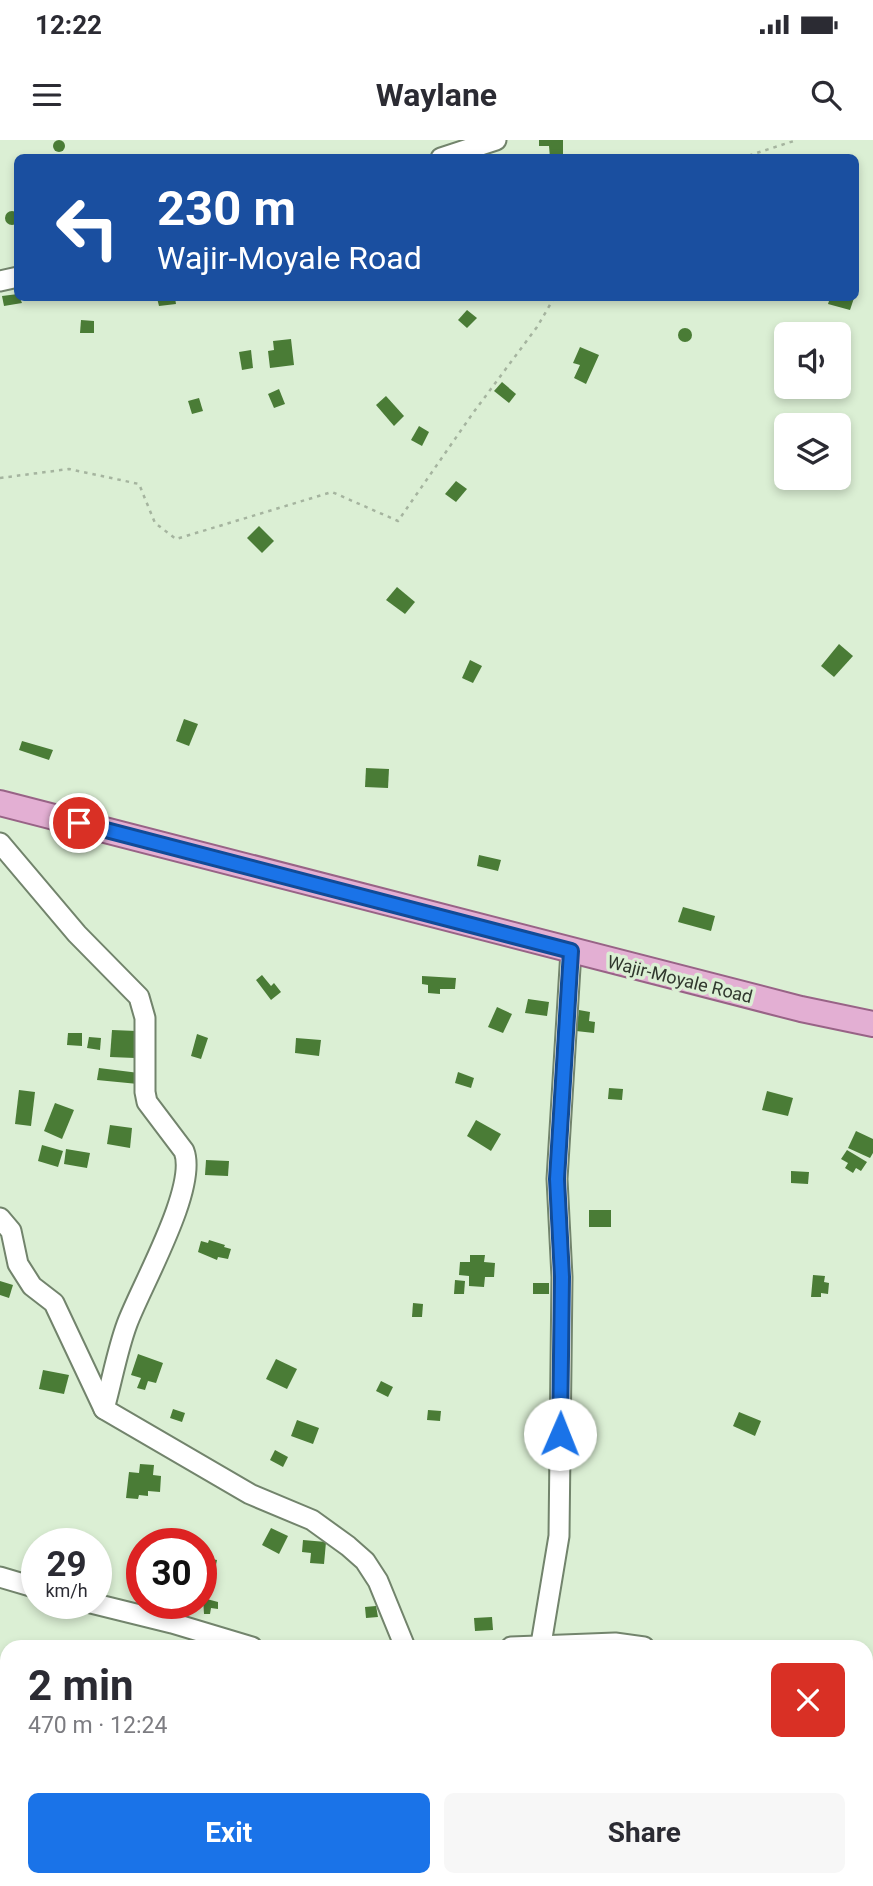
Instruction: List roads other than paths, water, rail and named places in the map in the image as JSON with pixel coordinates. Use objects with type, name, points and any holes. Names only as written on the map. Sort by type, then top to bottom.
[{"type":"main road","name":"Wajir-Moyale Road","points":[[0,803],[571,951],[801,1009],[873,1024]]},
{"type":"street","points":[[453,154],[496,140]]},
{"type":"street","points":[[0,843],[77,934],[139,997],[145,1018],[147,1102],[184,1151],[187,1160],[174,1218],[126,1326],[104,1409]]},
{"type":"street","points":[[542,1640],[559,1536],[562,1277],[557,1179],[571,951]]},
{"type":"street","points":[[0,1218],[11,1231],[18,1264],[32,1286],[54,1303],[104,1409],[250,1494],[313,1520],[348,1546],[365,1561],[378,1581],[402,1640]]},
{"type":"street","points":[[0,1577],[21,1583]]},
{"type":"street","points":[[112,1608],[229,1640]]}]
